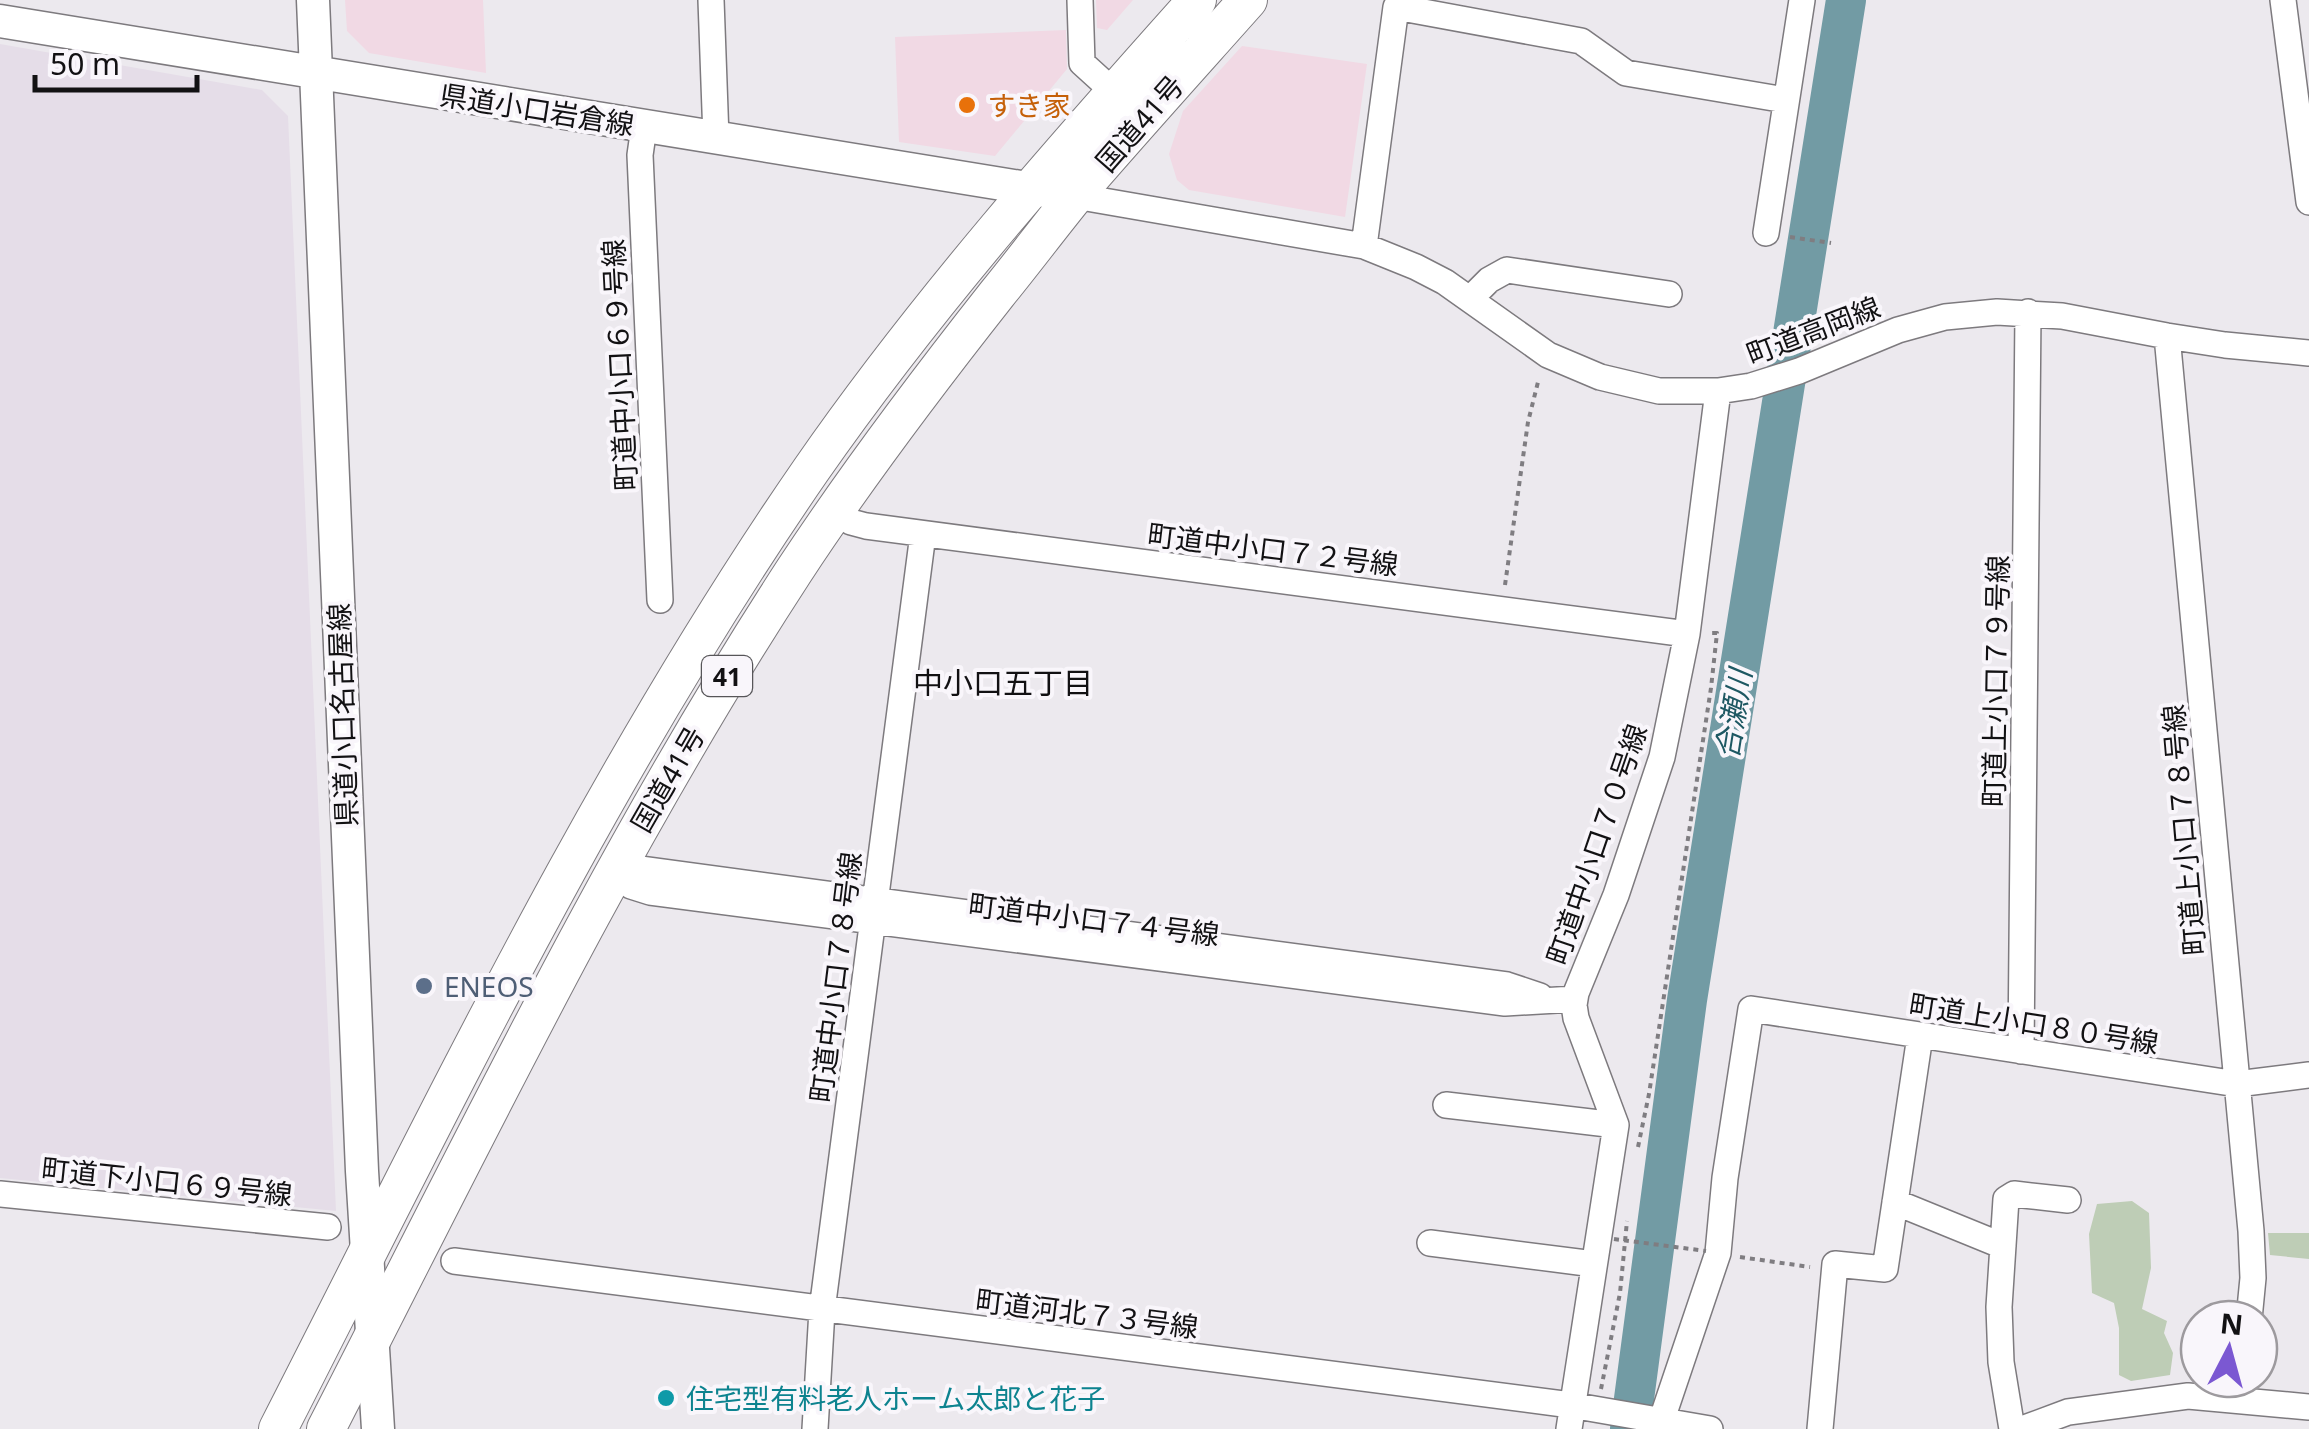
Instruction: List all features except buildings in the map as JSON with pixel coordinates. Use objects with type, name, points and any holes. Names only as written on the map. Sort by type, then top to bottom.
[{"type":"highway","name":"国道41号","points":[[278,1429],[557,891],[732,590],[813,468],[978,250],[1198,0]]},
{"type":"highway","name":"国道41号","points":[[326,1429],[649,807],[796,568],[931,378],[1075,196],[1248,0]]},
{"type":"main road","name":"県道小口名古屋線","points":[[312,0],[362,1171],[378,1429]]},
{"type":"main road","name":"県道小口岩倉線","points":[[0,22],[1075,196]]},
{"type":"street","points":[[711,0],[716,138]]},
{"type":"street","points":[[1080,0],[1082,63],[1115,92]]},
{"type":"street","points":[[1766,233],[1802,0]]},
{"type":"street","points":[[2283,0],[2309,202]]},
{"type":"street","points":[[1364,246],[1396,7],[1581,40],[1626,73],[1785,100]]},
{"type":"street","name":"町道中小口６９号線","points":[[644,126],[640,155],[660,600]]},
{"type":"street","name":"町道高岡線","points":[[1075,196],[1364,246],[1445,282],[1548,354],[1600,377],[1672,392],[1718,391],[1777,380],[1922,322],[1996,312],[2076,318],[2225,345],[2309,353]]},
{"type":"street","points":[[1470,299],[1488,280],[1506,270],[1669,294]]},
{"type":"street","name":"町道上小口７９号線","points":[[2021,1051],[2028,312]]},
{"type":"street","name":"町道上小口７８号線","points":[[2167,336],[2254,1262],[2250,1299]]},
{"type":"street","name":"町道中小口７０号線","points":[[1570,1417],[1616,1124],[1576,1018],[1562,1000],[1616,895],[1662,756],[1687,634],[1718,391]]},
{"type":"street","name":"町道中小口７２号線","points":[[851,522],[1687,634]]},
{"type":"street","name":"町道中小口７８号線","points":[[815,1429],[822,1310],[923,534]]},
{"type":"street","name":"町道中小口７４号線","points":[[635,878],[874,912],[1507,985],[1562,1000]]},
{"type":"street","name":"町道上小口８０号線","points":[[1712,1252],[1751,1009],[2237,1084],[2309,1075]]},
{"type":"street","points":[[1820,1429],[1835,1264],[1885,1269],[1920,1036]]},
{"type":"street","points":[[1446,1104],[1616,1124]]},
{"type":"street","name":"町道下小口６９号線","points":[[0,1194],[328,1227]]},
{"type":"street","points":[[2012,1429],[2001,1362],[1999,1307],[2006,1199],[2014,1194],[2068,1200]]},
{"type":"street","points":[[1895,1202],[2003,1246]]},
{"type":"street","points":[[1430,1243],[1594,1264]]},
{"type":"street","points":[[1659,1422],[1712,1252]]},
{"type":"street","name":"町道河北７３号線","points":[[454,1261],[1570,1417],[1605,1411],[1710,1429]]},
{"type":"street","points":[[2022,1429],[2068,1412],[2179,1397]]},
{"type":"street","points":[[2279,1398],[2309,1406]]},
{"type":"path","points":[[1766,233],[1830,243]]},
{"type":"path","points":[[1502,609],[1528,422],[1548,354]]},
{"type":"path","points":[[1638,1152],[1717,633],[1687,634]]},
{"type":"path","points":[[1605,1411],[1628,1207]]},
{"type":"path","points":[[1614,1238],[1834,1271]]},
{"type":"shaded area","points":[[345,0],[483,0],[486,73],[369,53],[347,31]]},
{"type":"shaded area","points":[[1096,0],[1133,0],[1107,30],[1097,28]]},
{"type":"shaded area","name":"すき家","points":[[1066,30],[1067,69],[995,156],[899,142],[895,37]]},
{"type":"shaded area","points":[[0,44],[262,90],[288,116],[336,1211],[0,1178]]},
{"type":"shaded area","points":[[1242,46],[1367,64],[1345,217],[1189,190],[1177,180],[1169,154],[1183,111]]},
{"type":"green space","points":[[2132,1201],[2149,1213],[2151,1268],[2142,1309],[2167,1321],[2164,1333],[2173,1353],[2170,1375],[2131,1381],[2119,1375],[2119,1328],[2114,1303],[2092,1293],[2089,1234],[2097,1204]]},
{"type":"green space","points":[[2268,1233],[2309,1233],[2309,1259],[2270,1255]]},
{"type":"waterway","name":"合瀬川","points":[[1630,1429],[1687,1000],[1846,0]]},
{"type":"place","name":"すき家","points":[[967,105]]},
{"type":"place","name":"ENEOS","points":[[424,986]]},
{"type":"place","name":"住宅型有料老人ホーム太郎と花子","points":[[666,1398]]},
{"type":"district","name":"中小口五丁目","points":[[1003,682]]}]
